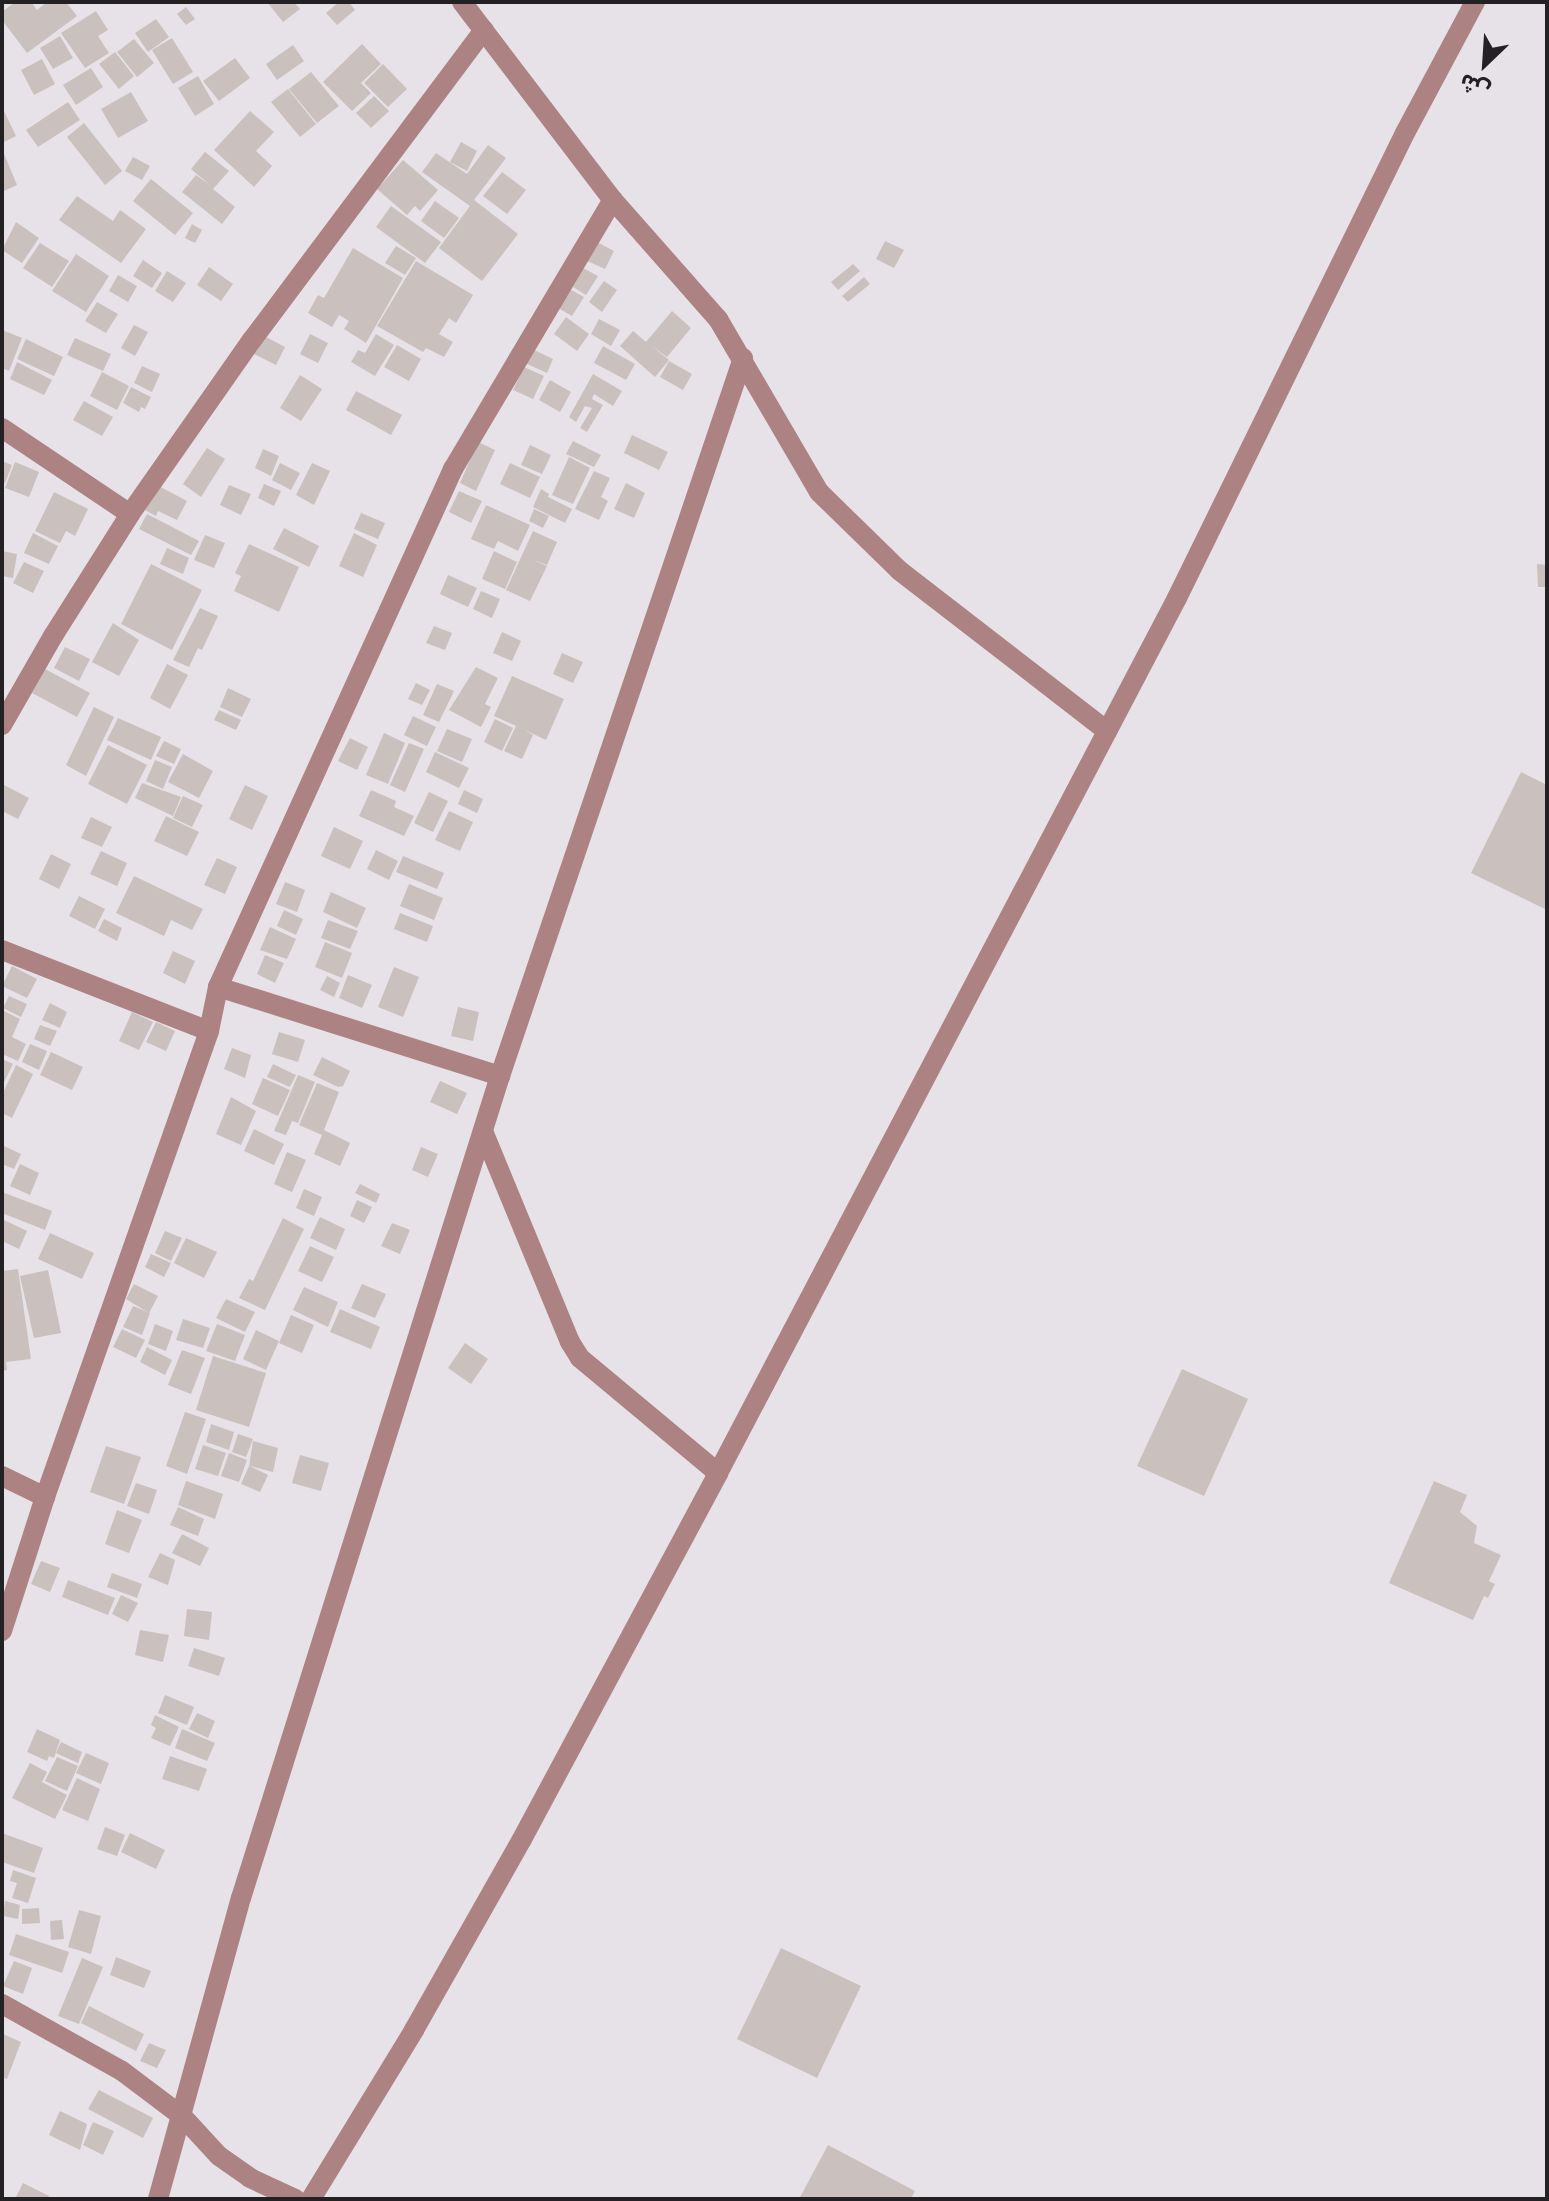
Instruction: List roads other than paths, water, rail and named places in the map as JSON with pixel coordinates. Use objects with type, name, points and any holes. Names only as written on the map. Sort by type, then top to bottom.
[{"type":"street","points":[[462,2],[613,200],[718,319],[819,492],[853,529],[900,571],[1107,731]]},
{"type":"street","points":[[311,2199],[414,2030],[521,1841],[718,1473],[1177,598],[1405,133],[1475,2]]},
{"type":"street","points":[[2,725],[53,636],[130,514],[252,340],[484,30]]},
{"type":"street","points":[[2,1631],[45,1497],[209,1031],[218,987],[453,469],[613,200]]},
{"type":"street","points":[[158,2199],[241,1898],[500,1076],[743,358]]},
{"type":"street","points":[[2,428],[130,514]]},
{"type":"street","points":[[2,950],[209,1031]]},
{"type":"street","points":[[218,987],[500,1076]]},
{"type":"street","points":[[483,1131],[570,1342],[580,1358],[718,1473]]},
{"type":"street","points":[[2,1476],[45,1497]]},
{"type":"street","points":[[2,2004],[122,2071],[183,2117],[219,2156],[250,2178],[295,2199]]}]
